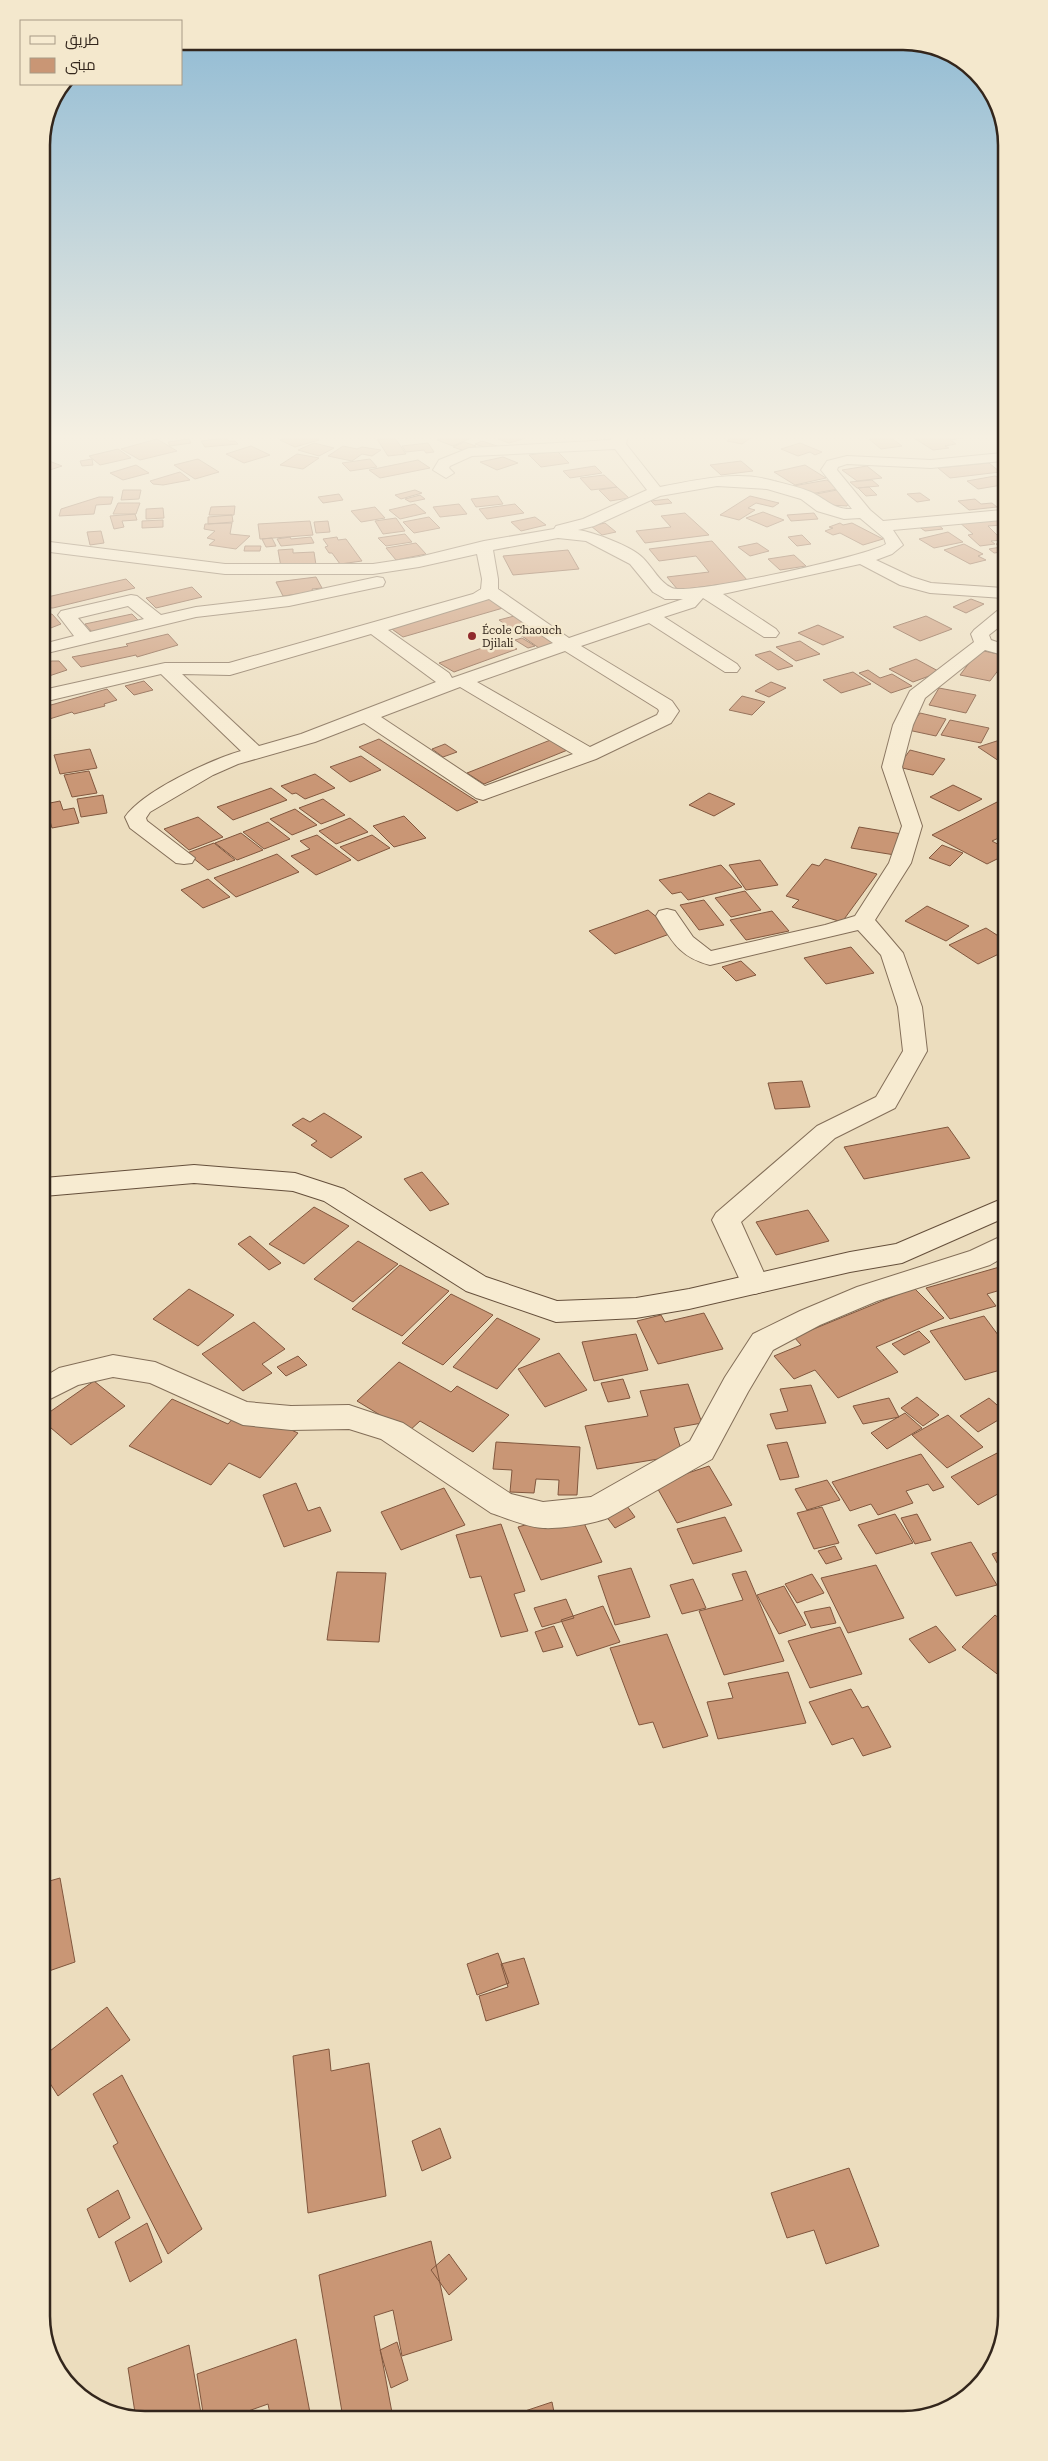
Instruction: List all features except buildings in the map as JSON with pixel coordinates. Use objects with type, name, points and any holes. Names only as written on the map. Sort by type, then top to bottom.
[{"type":"street","points":[[81,551],[226,569],[294,570],[373,569],[485,552]]},
{"type":"street","points":[[621,551],[636,560],[659,588],[671,595],[703,592],[862,559],[886,551]]},
{"type":"street","points":[[50,647],[196,612],[289,601],[377,582],[442,574],[465,568],[485,552]]},
{"type":"street","points":[[366,716],[483,794],[589,755],[664,719],[669,711],[664,705],[566,644],[489,591],[485,552]]},
{"type":"street","points":[[862,559],[906,581],[930,588],[998,593]]},
{"type":"street","points":[[50,694],[165,668],[230,669],[479,598],[489,591]]},
{"type":"street","points":[[184,858],[137,824],[135,818],[143,808],[206,771],[231,760],[308,738],[441,688],[649,615],[689,603],[703,592]]},
{"type":"street","points":[[703,592],[770,633]]},
{"type":"street","points":[[85,638],[67,615],[131,600],[157,622]]},
{"type":"street","points":[[649,615],[731,668]]},
{"type":"street","points":[[667,916],[688,947],[697,955],[710,958],[830,931],[864,921],[900,864],[912,826],[892,767],[903,724],[917,695],[993,646],[980,634],[998,619]]},
{"type":"street","points":[[374,628],[442,677],[446,683],[441,688]]},
{"type":"street","points":[[165,668],[255,753]]},
{"type":"street","points":[[462,681],[589,755]]},
{"type":"street","points":[[755,1284],[726,1220],[826,1132],[886,1102],[915,1051],[910,1007],[892,953],[864,921]]},
{"type":"street","points":[[50,1186],[194,1174],[295,1182],[334,1196],[476,1284],[556,1312],[636,1308],[689,1299],[902,1253],[998,1210]]},
{"type":"street","points":[[50,1195],[95,1181]]},
{"type":"street","points":[[50,1388],[70,1376],[113,1366],[155,1373],[243,1413],[291,1418],[349,1417],[392,1432],[502,1504],[543,1515],[597,1509],[701,1450],[736,1384],[763,1342],[810,1318],[867,1294],[980,1258],[998,1248]]},
{"type":"place","name":"École Chaouch Djilali","points":[[472,636]]}]
